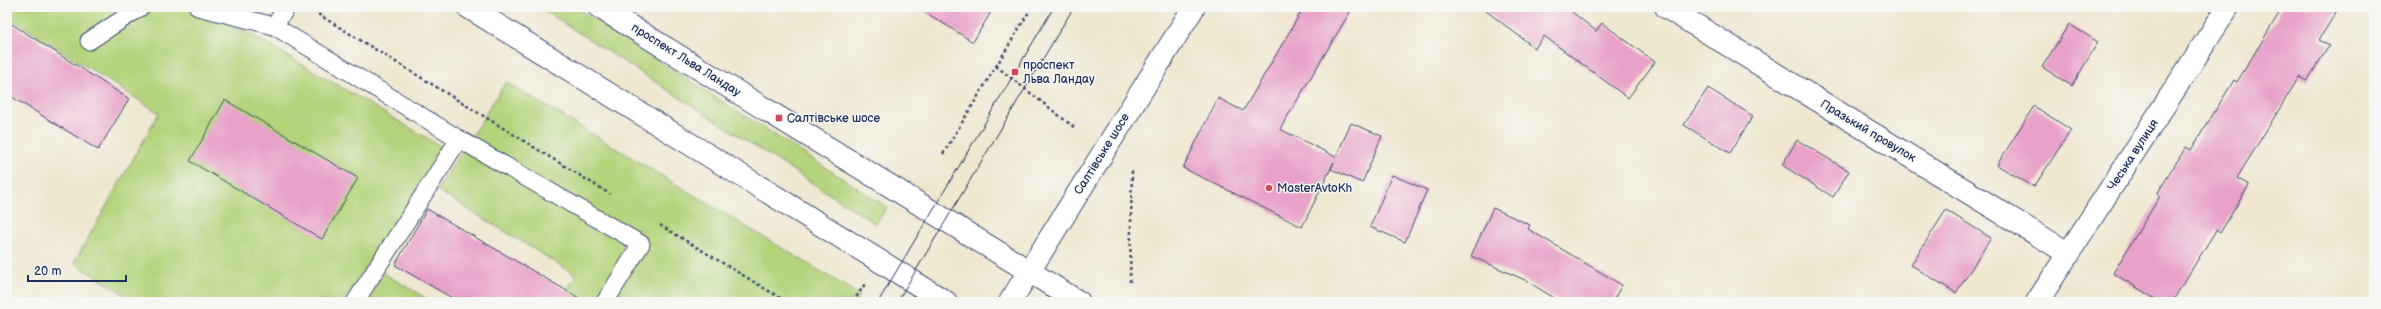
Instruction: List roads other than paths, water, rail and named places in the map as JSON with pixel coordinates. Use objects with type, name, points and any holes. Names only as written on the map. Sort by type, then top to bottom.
[{"type":"main road","points":[[468,7],[946,302]]},
{"type":"main road","name":"проспект Льва Ландау","points":[[599,7],[1029,273],[1079,302]]},
{"type":"main road","name":"Салтівське шосе","points":[[1010,302],[1194,7]]},
{"type":"main road","name":"Празький провулок","points":[[1666,7],[2069,254]]},
{"type":"main road","name":"Чеська вулиця","points":[[2037,302],[2228,7]]},
{"type":"lane","points":[[89,42],[141,7]]},
{"type":"lane","points":[[198,7],[274,26],[459,139],[641,244],[605,302]]},
{"type":"lane","points":[[274,26],[287,7]]},
{"type":"lane","points":[[355,302],[459,139]]},
{"type":"tram line","points":[[878,302],[1054,7]]},
{"type":"tram line","points":[[897,302],[1074,7]]},
{"type":"place","name":"проспект Льва Ландау","points":[[1015,72]]},
{"type":"place","name":"Салтівське шосе","points":[[779,118]]},
{"type":"place","name":"MasterAvtoKh","points":[[1269,188]]}]
